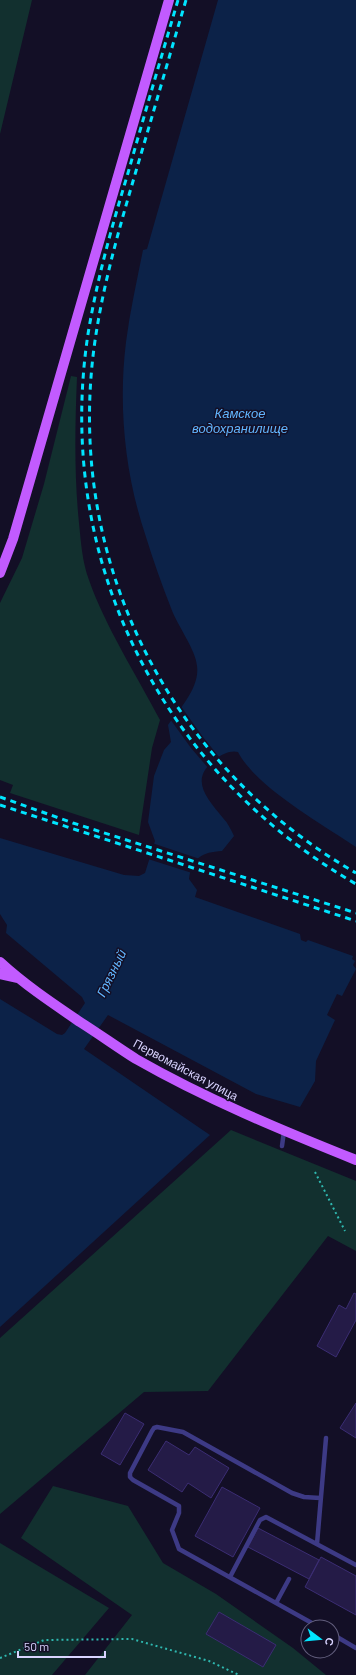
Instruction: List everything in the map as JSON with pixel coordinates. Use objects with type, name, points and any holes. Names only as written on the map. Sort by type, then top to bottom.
[{"type":"main road","points":[[0,573],[13,540],[169,0]]},
{"type":"main road","name":"Первомайская улица","points":[[0,962],[17,978],[59,1008],[135,1058],[182,1084],[284,1131],[356,1160]]},
{"type":"main road","name":"Первомайская улица","points":[[0,974],[17,978]]},
{"type":"lane","points":[[282,1146],[284,1131]]},
{"type":"lane","points":[[305,1619],[179,1549],[172,1530],[179,1513],[179,1506],[130,1477],[130,1470],[154,1428],[160,1427],[183,1432],[292,1493],[304,1497],[320,1498]]},
{"type":"lane","points":[[317,1544],[326,1438]]},
{"type":"lane","points":[[230,1577],[262,1518],[269,1518],[356,1565]]},
{"type":"lane","points":[[276,1603],[289,1579]]},
{"type":"lane","points":[[340,1639],[356,1648]]},
{"type":"path","points":[[315,1172],[345,1231]]},
{"type":"path","points":[[0,1658],[44,1640],[132,1639],[209,1661],[239,1675]]},
{"type":"green space","points":[[0,0],[32,0],[0,134]]},
{"type":"green space","points":[[71,376],[77,377],[75,432],[76,486],[80,537],[85,566],[89,580],[104,615],[160,720],[152,748],[139,835],[10,793],[13,785],[0,780],[0,603],[22,558],[44,484]]},
{"type":"green space","points":[[231,1130],[356,1181],[356,1251],[328,1236],[208,1391],[144,1392],[0,1514],[0,1338]]},
{"type":"green space","points":[[53,1486],[128,1506],[163,1563],[216,1594],[293,1648],[300,1654],[300,1659],[306,1659],[326,1675],[85,1675],[132,1615],[21,1538]]},
{"type":"green space","points":[[0,1543],[109,1608],[52,1675],[0,1675]]},
{"type":"water","name":"Камское водохранилище","points":[[218,0],[356,0],[356,847],[308,816],[274,791],[247,765],[238,752],[230,752],[218,757],[208,766],[203,774],[202,781],[206,796],[226,822],[234,836],[222,851],[209,853],[195,861],[190,872],[189,879],[197,890],[195,897],[300,934],[301,940],[306,942],[308,940],[353,956],[352,959],[355,961],[353,965],[356,969],[342,996],[337,994],[327,1015],[335,1020],[316,1061],[315,1081],[300,1107],[256,1094],[108,1015],[84,1049],[210,1135],[0,1327],[0,999],[57,1034],[62,1035],[65,1033],[85,1003],[82,997],[6,933],[7,925],[0,914],[0,838],[124,875],[139,876],[145,873],[155,841],[148,822],[154,776],[164,750],[171,742],[168,725],[192,690],[197,674],[196,660],[171,608],[139,513],[128,465],[123,416],[123,391],[126,342],[143,250],[147,249]]},
{"type":"pier","points":[[180,705],[220,758],[209,769],[191,748],[170,719]]},
{"type":"pier","points":[[152,843],[200,859],[192,873],[148,859]]},
{"type":"building","points":[[354,1293],[356,1294],[356,1320],[336,1357],[317,1346],[339,1305],[346,1309]]},
{"type":"building","points":[[356,1403],[356,1438],[340,1428]]},
{"type":"building","points":[[125,1413],[144,1424],[120,1465],[101,1454]]},
{"type":"building","points":[[166,1441],[189,1455],[195,1447],[229,1468],[211,1498],[188,1483],[182,1492],[148,1470]]},
{"type":"building","points":[[222,1487],[260,1508],[233,1557],[195,1536]]},
{"type":"building","points":[[258,1528],[319,1560],[309,1579],[248,1547]]},
{"type":"building","points":[[321,1557],[356,1576],[356,1615],[305,1587]]},
{"type":"building","points":[[219,1612],[276,1645],[263,1667],[206,1634]]},
{"type":"railway","points":[[178,0],[100,273],[88,334],[82,417],[88,499],[106,577],[136,651],[176,719],[227,782],[287,837],[356,884]]},
{"type":"railway","points":[[186,0],[117,237],[97,326],[94,348],[90,428],[97,505],[116,580],[145,651],[184,716],[233,776],[290,828],[356,873]]},
{"type":"railway","points":[[0,797],[73,823],[356,913]]},
{"type":"railway","points":[[0,805],[356,921]]},
{"type":"water label","name":"Грязный","points":[[111,973]]}]
